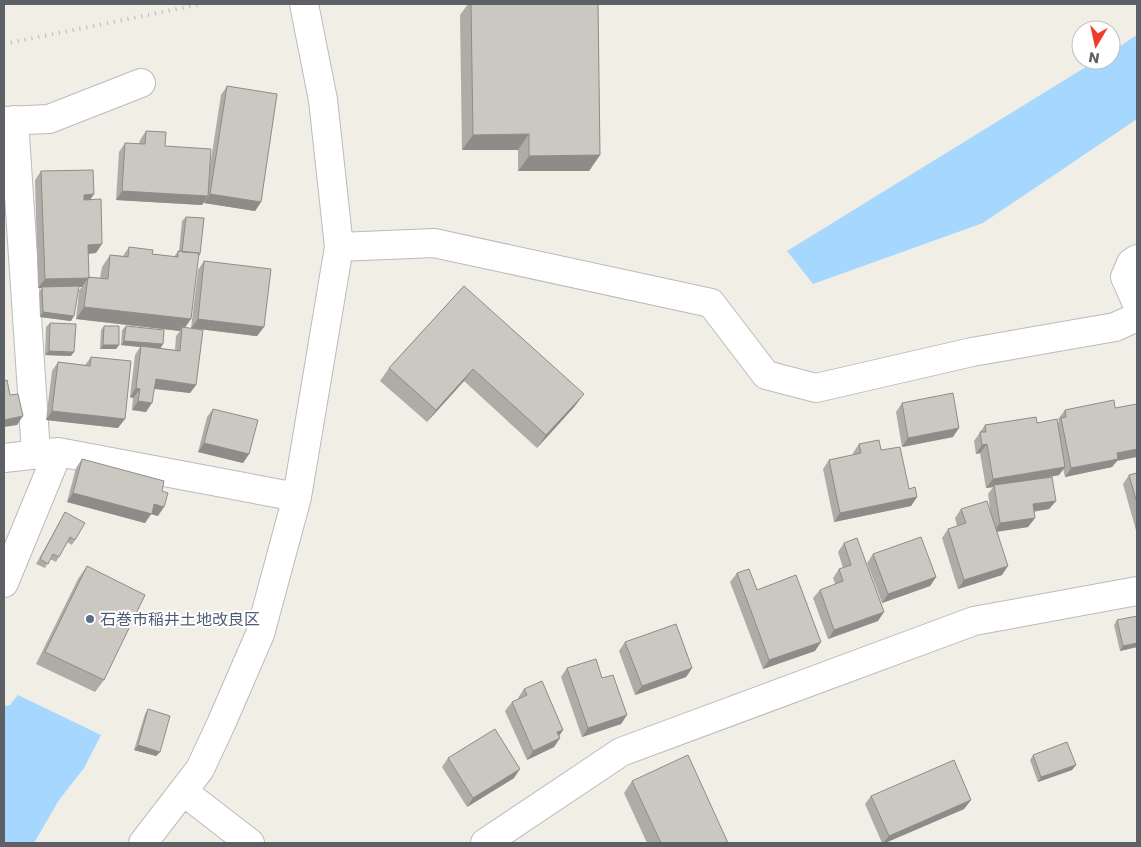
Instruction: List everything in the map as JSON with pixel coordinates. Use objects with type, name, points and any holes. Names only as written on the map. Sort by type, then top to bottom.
[{"type":"street","points":[[143,843],[200,769],[260,634],[297,496],[339,247],[323,100],[304,4]]},
{"type":"street","points":[[4,582],[47,452],[9,120],[49,119],[141,83]]},
{"type":"street","points":[[339,247],[434,244],[711,303],[766,375],[816,388],[972,352],[1115,327],[1137,317]]},
{"type":"street","points":[[1137,259],[1131,263],[1125,276],[1137,304]]},
{"type":"street","points":[[4,458],[47,452],[297,496]]},
{"type":"street","points":[[486,843],[621,752],[974,622],[1137,591]]},
{"type":"street","points":[[184,792],[250,843]]},
{"type":"water","points":[[1137,35],[1137,119],[983,223],[813,284],[787,251],[1081,70],[1121,70],[1121,45]]},
{"type":"water","points":[[18,695],[101,735],[84,768],[59,800],[34,843],[4,843],[4,706],[10,705]]},
{"type":"building","points":[[471,4],[598,4],[600,155],[529,156],[529,134],[473,135]]},
{"type":"building","points":[[227,86],[277,94],[261,202],[210,194]]},
{"type":"building","points":[[146,131],[166,132],[165,146],[211,149],[208,196],[122,191],[125,143],[145,144]]},
{"type":"building","points":[[93,170],[94,194],[84,195],[84,200],[101,199],[102,244],[88,245],[89,278],[45,279],[41,171]]},
{"type":"building","points":[[186,217],[204,218],[200,254],[182,252]]},
{"type":"building","points":[[129,247],[153,250],[152,254],[178,257],[178,251],[199,253],[191,319],[84,307],[88,277],[108,279],[110,255],[128,257]]},
{"type":"building","points":[[204,261],[271,269],[264,327],[198,319]]},
{"type":"building","points":[[79,286],[74,316],[43,312],[42,287]]},
{"type":"building","points":[[464,286],[584,394],[546,435],[473,369],[436,410],[389,368]]},
{"type":"building","points":[[50,323],[76,324],[74,352],[49,351]]},
{"type":"building","points":[[104,326],[119,326],[119,345],[103,345]]},
{"type":"building","points":[[126,326],[164,330],[163,344],[124,341]]},
{"type":"building","points":[[182,327],[203,330],[196,385],[156,379],[152,403],[138,401],[140,389],[136,388],[141,346],[180,351]]},
{"type":"building","points":[[91,357],[131,361],[125,419],[52,411],[58,362],[90,366]]},
{"type":"building","points":[[7,380],[10,395],[18,394],[23,416],[4,420],[4,381]]},
{"type":"building","points":[[953,393],[959,428],[908,438],[902,403]]},
{"type":"building","points":[[1114,400],[1115,408],[1137,404],[1137,449],[1117,453],[1118,459],[1071,468],[1061,418],[1066,417],[1065,410]]},
{"type":"building","points":[[213,409],[258,420],[249,454],[204,443]]},
{"type":"building","points":[[1036,417],[1037,423],[1057,419],[1065,467],[993,479],[987,444],[982,445],[980,432],[986,432],[985,425]]},
{"type":"building","points":[[879,440],[881,450],[900,447],[909,489],[915,487],[917,497],[840,513],[829,460],[861,453],[859,444]]},
{"type":"building","points":[[82,459],[164,481],[162,491],[168,493],[164,507],[154,504],[152,514],[73,493]]},
{"type":"building","points":[[1137,473],[1137,503],[1129,475]]},
{"type":"building","points":[[1052,477],[1056,501],[1033,504],[1035,518],[1000,523],[994,485]]},
{"type":"building","points":[[987,501],[1008,566],[964,580],[948,529],[966,523],[961,509]]},
{"type":"building","points":[[65,512],[85,523],[75,540],[70,537],[59,557],[53,554],[48,564],[40,559]]},
{"type":"building","points":[[921,537],[936,577],[888,594],[873,554]]},
{"type":"building","points":[[857,538],[884,612],[834,630],[820,590],[843,581],[839,569],[851,565],[844,543]]},
{"type":"building","points":[[87,566],[145,595],[104,680],[45,652]]},
{"type":"building","points":[[749,569],[757,590],[796,575],[821,642],[769,660],[737,573]]},
{"type":"building","points":[[1137,616],[1137,643],[1123,646],[1117,620]]},
{"type":"building","points":[[676,624],[692,668],[642,686],[625,642]]},
{"type":"building","points":[[596,659],[602,678],[613,675],[627,715],[588,728],[567,668]]},
{"type":"building","points":[[542,681],[563,730],[557,732],[560,738],[533,751],[512,702],[527,695],[524,689]]},
{"type":"building","points":[[148,709],[170,716],[160,752],[138,745]]},
{"type":"building","points":[[495,729],[520,769],[473,798],[448,758]]},
{"type":"building","points":[[1067,742],[1076,765],[1041,777],[1033,755]]},
{"type":"building","points":[[688,755],[728,843],[661,843],[632,781]]},
{"type":"building","points":[[954,760],[971,800],[889,836],[871,796]]},
{"type":"railway","points":[[4,44],[202,4]]},
{"type":"place","name":"石巻市稲井土地改良区","points":[[90,619]]}]
